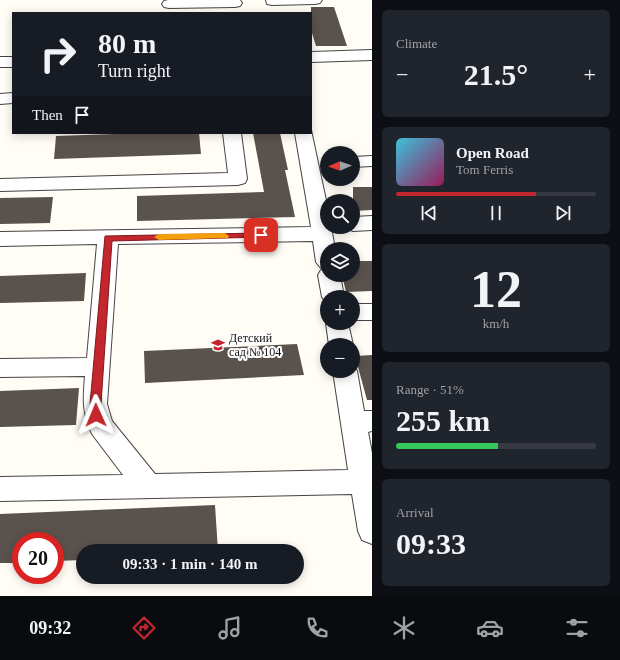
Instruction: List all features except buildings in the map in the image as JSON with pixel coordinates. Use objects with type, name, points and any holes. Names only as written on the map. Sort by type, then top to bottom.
[{"type":"street","points":[[273,5],[315,0]]},
{"type":"street","points":[[169,6],[234,3]]},
{"type":"street","points":[[312,57],[372,55]]},
{"type":"street","points":[[0,62],[12,62]]},
{"type":"street","points":[[0,185],[238,179],[232,134]]},
{"type":"street","points":[[304,134],[319,163],[321,194]]},
{"type":"street","points":[[360,162],[372,161]]},
{"type":"street","points":[[360,224],[372,223]]},
{"type":"street","points":[[0,240],[108,238],[320,228]]},
{"type":"street","points":[[108,238],[95,404],[96,415],[101,426],[148,486]]},
{"type":"street","points":[[360,312],[372,312]]},
{"type":"street","points":[[0,368],[98,366]]},
{"type":"street","points":[[348,378],[363,421],[364,482],[372,531]]},
{"type":"street","points":[[0,489],[364,482]]},
{"type":"slow traffic","points":[[159,237],[225,236]]},
{"type":"place","name":"Детский сад № 104","points":[[218,345]]},
{"type":"route","points":[[96,415],[95,404],[108,238],[261,235]]}]
